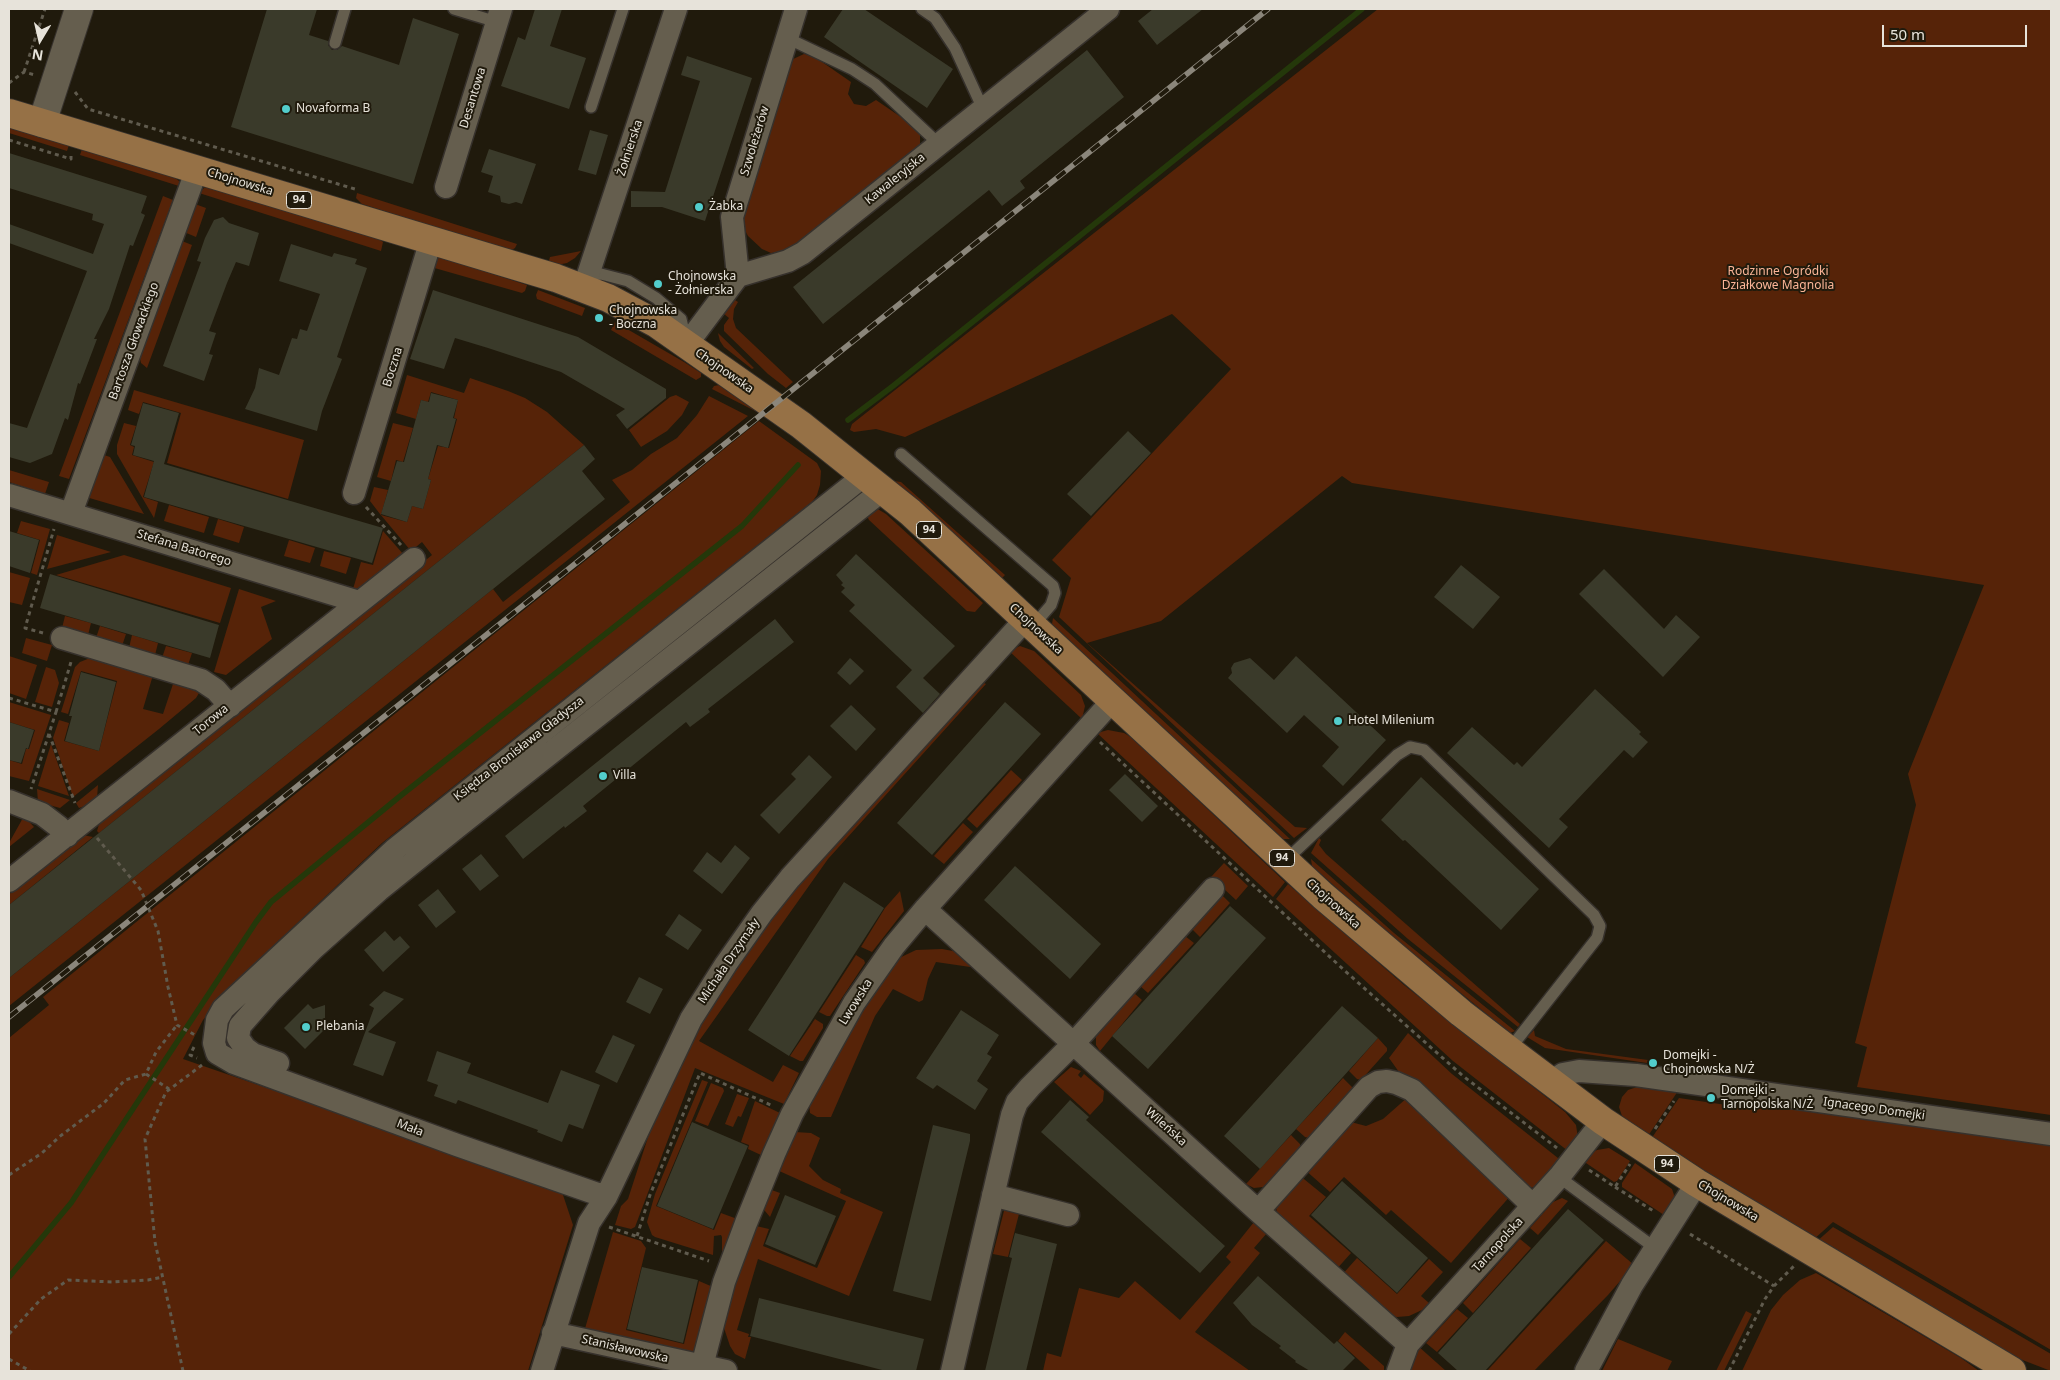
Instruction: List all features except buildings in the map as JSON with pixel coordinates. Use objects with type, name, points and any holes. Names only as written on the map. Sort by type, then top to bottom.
[{"type":"main road","name":"Chojnowska","points":[[9,113],[556,278],[586,281],[633,310],[686,344],[801,425],[874,482],[1030,622],[1359,928],[1508,1050],[1603,1121],[1697,1183],[2012,1371]]},
{"type":"street","points":[[42,123],[79,9]]},
{"type":"street","name":"Żołnierska","points":[[586,281],[676,9]]},
{"type":"street","name":"Szwoleżerów","points":[[738,276],[732,218],[796,9]]},
{"type":"street","name":"Kawaleryjska","points":[[738,276],[784,263],[796,257],[1108,9]]},
{"type":"street","name":"Desantowa","points":[[446,187],[499,15]]},
{"type":"street","name":"Bartosza Głowackiego","points":[[66,511],[197,169]]},
{"type":"street","name":"Boczna","points":[[354,494],[431,240]]},
{"type":"street","points":[[686,344],[738,276]]},
{"type":"street","name":"Księdza Bronisława Gładysza","points":[[245,1048],[238,1038],[243,1020],[314,948],[380,890],[669,658],[874,482]]},
{"type":"street","name":"Księdza Bronisława Gładysza","points":[[218,1053],[214,1043],[215,1032],[217,1020],[223,1009],[395,848],[874,482]]},
{"type":"street","name":"Stefana Batorego","points":[[9,495],[359,602]]},
{"type":"street","name":"Torowa","points":[[9,881],[414,559]]},
{"type":"street","name":"Michała Drzymały","points":[[542,1371],[589,1223],[609,1190],[691,1019],[762,912],[821,844],[1030,622]]},
{"type":"street","points":[[70,641],[201,680],[216,690],[230,706]]},
{"type":"street","name":"Lwowska","points":[[702,1366],[728,1270],[760,1187],[792,1114],[854,1003],[894,946],[925,909],[1113,700]]},
{"type":"street","points":[[17,804],[50,819],[67,836]]},
{"type":"street","points":[[952,1371],[1012,1115],[1017,1102],[1074,1043],[1213,889]]},
{"type":"street","name":"Wileńska","points":[[925,909],[1258,1211],[1408,1344]]},
{"type":"street","name":"Mała","points":[[245,1048],[253,1054],[468,1134],[609,1190]]},
{"type":"street","name":"Mała","points":[[218,1053],[234,1063],[457,1145],[609,1190]]},
{"type":"street","name":"Ignacego Domejki","points":[[1550,1082],[1563,1074],[1579,1071],[1636,1075],[2051,1134]]},
{"type":"street","points":[[1258,1211],[1368,1087],[1378,1082],[1387,1081],[1396,1082],[1412,1090],[1533,1206]]},
{"type":"street","name":"Tarnopolska","points":[[1398,1371],[1408,1344],[1559,1177],[1603,1121]]},
{"type":"street","points":[[1586,1371],[1632,1286],[1697,1183]]},
{"type":"street","points":[[993,1196],[1068,1216]]},
{"type":"street","name":"Stanisławowska","points":[[553,1333],[726,1371]]},
{"type":"lane","points":[[335,43],[345,9]]},
{"type":"lane","points":[[454,9],[499,15]]},
{"type":"lane","points":[[591,107],[623,9]]},
{"type":"lane","points":[[922,9],[935,18],[955,48],[983,109]]},
{"type":"lane","points":[[787,38],[852,69],[875,84],[939,144]]},
{"type":"lane","points":[[901,454],[1053,586],[1055,593],[1051,604],[1030,622]]},
{"type":"lane","points":[[1285,861],[1398,755],[1410,748],[1424,750],[1594,916],[1600,926],[1597,938],[1508,1050]]},
{"type":"lane","points":[[1559,1177],[1655,1248]]},
{"type":"path","points":[[24,72],[45,9]]},
{"type":"path","points":[[73,89],[88,109],[358,190]]},
{"type":"path","points":[[354,494],[414,559]]},
{"type":"path","points":[[17,804],[49,734],[56,712],[70,641],[25,628],[66,511]]},
{"type":"path","points":[[9,698],[56,712]]},
{"type":"path","points":[[1086,730],[1332,958],[1463,1076],[1573,1160],[1774,1286]]},
{"type":"path","points":[[49,734],[69,792],[84,822],[141,890],[158,932],[177,1025],[196,1036],[202,1029]]},
{"type":"path","points":[[9,1175],[42,1153],[104,1103],[126,1080],[146,1074],[156,1052],[177,1025]]},
{"type":"path","points":[[182,1371],[156,1242],[145,1139],[166,1092],[205,1063],[190,1055],[194,1046]]},
{"type":"path","points":[[637,1236],[653,1187],[700,1073],[792,1114]]},
{"type":"path","points":[[146,1074],[169,1090]]},
{"type":"path","points":[[1615,1187],[1677,1097]]},
{"type":"path","points":[[589,1223],[698,1256],[728,1270]]},
{"type":"path","points":[[1729,1371],[1759,1310],[1774,1286],[1795,1265]]},
{"type":"path","points":[[9,1334],[41,1299],[68,1280],[112,1282],[148,1280],[163,1277]]},
{"type":"path","points":[[9,1359],[30,1371]]},
{"type":"green space","name":"Rodzinne Ogródki Działkowe Magnolia","points":[[1378,9],[2051,9],[2051,1115],[1857,1087],[1867,1047],[1855,1043],[1916,805],[1908,774],[1984,585],[1352,483],[1342,476],[1161,621],[1087,643],[1295,827],[1307,828],[1294,838],[1059,617],[1071,578],[1052,560],[1231,369],[1172,314],[905,437],[876,429],[854,432],[850,430],[852,424]]},
{"type":"green space","points":[[804,54],[812,55],[851,82],[848,94],[854,104],[866,106],[876,100],[914,126],[920,135],[920,145],[916,151],[796,247],[783,252],[771,253],[762,249],[748,236],[741,223],[791,60]]},
{"type":"green space","points":[[9,127],[69,145],[67,151],[9,133]]},
{"type":"green space","points":[[82,149],[174,177],[179,181],[179,186],[80,155]]},
{"type":"green space","points":[[206,186],[378,238],[383,242],[381,251],[199,193]]},
{"type":"green space","points":[[357,193],[517,244],[510,251],[362,204],[356,198]]},
{"type":"green space","points":[[163,196],[173,200],[69,479],[59,476]]},
{"type":"green space","points":[[195,204],[206,208],[196,237],[184,232]]},
{"type":"green space","points":[[182,241],[192,245],[147,368],[141,363],[139,354]]},
{"type":"green space","points":[[581,251],[567,263],[548,264],[550,257]]},
{"type":"green space","points":[[440,257],[527,285],[525,291],[522,293],[431,267],[437,258]]},
{"type":"green space","points":[[538,290],[585,308],[582,316],[537,299]]},
{"type":"green space","points":[[735,300],[738,302],[734,309],[733,319],[736,328],[793,382],[786,388],[768,374],[724,331],[724,325],[729,318],[724,314]]},
{"type":"green space","points":[[615,322],[684,362],[701,373],[701,377],[696,380],[611,330]]},
{"type":"green space","points":[[718,333],[754,368],[752,369],[724,347]]},
{"type":"green space","points":[[407,375],[464,393],[470,378],[508,391],[525,398],[547,412],[584,445],[99,833],[97,831],[100,821],[432,555],[422,542],[411,551],[380,514],[370,501],[374,487],[388,490],[381,515],[407,522],[412,506],[423,509],[431,480],[428,479],[438,446],[449,448],[457,419],[454,418],[458,400],[431,392],[428,402],[421,400],[416,419],[396,413]]},
{"type":"green space","points":[[719,385],[759,413],[712,389],[714,386]]},
{"type":"green space","points":[[134,390],[304,440],[288,499],[167,463],[181,413],[143,402],[139,414],[128,410]]},
{"type":"green space","points":[[676,395],[689,402],[682,415],[667,431],[641,447],[629,430],[670,397]]},
{"type":"green space","points":[[709,396],[748,416],[9,1006],[9,978],[493,589],[503,602],[630,502],[612,480],[632,470],[651,454],[677,438],[697,415]]},
{"type":"green space","points":[[759,421],[817,463],[821,471],[820,485],[817,495],[812,502],[382,843],[212,1004],[214,1007],[203,1020],[183,1059],[561,1189],[573,1225],[528,1371],[9,1371],[9,1038],[49,1005],[43,997]]},
{"type":"green space","points":[[124,423],[136,426],[130,445],[134,447],[132,455],[154,462],[143,497],[158,502],[154,518],[117,454],[117,445]]},
{"type":"green space","points":[[393,423],[413,428],[403,462],[396,460],[391,481],[377,477]]},
{"type":"green space","points":[[101,454],[110,457],[144,514],[86,497]]},
{"type":"green space","points":[[9,470],[49,482],[45,494],[9,482]]},
{"type":"green space","points":[[894,481],[901,482],[1005,575],[1002,578]]},
{"type":"green space","points":[[169,505],[209,517],[204,533],[164,521]]},
{"type":"green space","points":[[876,508],[886,514],[983,603],[975,612],[967,611],[869,520],[867,516]]},
{"type":"green space","points":[[218,519],[244,527],[239,543],[213,535]]},
{"type":"green space","points":[[21,521],[50,529],[37,575],[31,573],[40,540],[17,533]]},
{"type":"green space","points":[[383,531],[404,555],[357,590],[353,589],[361,562],[373,565]]},
{"type":"green space","points":[[57,535],[111,552],[47,569]]},
{"type":"green space","points":[[289,540],[315,548],[310,563],[284,556]]},
{"type":"green space","points":[[324,551],[351,558],[346,574],[320,566]]},
{"type":"green space","points":[[124,555],[231,588],[220,623],[56,575]]},
{"type":"green space","points":[[9,572],[30,578],[22,605],[9,602]]},
{"type":"green space","points":[[239,589],[276,601],[261,607],[272,639],[226,675],[214,672]]},
{"type":"green space","points":[[65,616],[91,623],[88,635],[62,628]]},
{"type":"green space","points":[[1053,618],[1290,839],[1283,839],[1052,624]]},
{"type":"green space","points":[[100,626],[126,634],[122,646],[96,638]]},
{"type":"green space","points":[[132,635],[158,643],[155,655],[129,648]]},
{"type":"green space","points":[[26,638],[52,645],[47,661],[22,653]]},
{"type":"green space","points":[[166,646],[192,653],[188,665],[162,658]]},
{"type":"green space","points":[[1020,646],[1034,651],[1081,695],[1085,706],[1082,719],[1009,651]]},
{"type":"green space","points":[[9,656],[37,665],[26,699],[9,693]]},
{"type":"green space","points":[[90,658],[153,675],[143,709],[163,714],[174,681],[187,685],[199,693],[196,698],[159,729],[73,797],[53,738],[59,720],[69,723],[64,741],[99,751],[117,681],[81,671],[68,714],[61,712],[75,667],[80,662]]},
{"type":"green space","points":[[46,667],[55,670],[59,683],[52,707],[35,702]]},
{"type":"green space","points":[[984,683],[986,684],[828,859],[699,1041],[773,1082],[783,1065],[799,1073],[784,1104],[695,1068],[635,1227],[631,1229],[615,1225],[621,1206],[628,1199],[650,1131],[667,1088],[694,1033],[750,944],[799,884]]},
{"type":"green space","points":[[9,702],[51,715],[29,781],[9,776],[9,760],[22,764],[26,749],[29,749],[35,730],[9,722]]},
{"type":"green space","points":[[1108,730],[1124,733],[1131,737],[1285,882],[1273,897],[1097,733]]},
{"type":"green space","points":[[51,744],[69,796],[38,786]]},
{"type":"green space","points":[[1011,770],[1022,780],[977,828],[967,819]]},
{"type":"green space","points":[[98,785],[97,798],[88,805],[79,808],[76,803]]},
{"type":"green space","points":[[37,789],[70,800],[60,808],[38,802]]},
{"type":"green space","points":[[24,816],[34,827],[9,847],[9,843]]},
{"type":"green space","points":[[963,823],[973,832],[944,864],[934,856]]},
{"type":"green space","points":[[83,835],[93,837],[9,905],[9,894]]},
{"type":"green space","points":[[1319,838],[1321,840],[1319,845],[1326,854],[1520,1024],[1518,1027],[1408,939],[1311,853]]},
{"type":"green space","points":[[1311,859],[1394,933],[1515,1031],[1510,1033],[1387,933],[1312,866]]},
{"type":"green space","points":[[1224,863],[1248,886],[1236,900],[1211,877]]},
{"type":"green space","points":[[1288,884],[1404,985],[1565,1112],[1576,1125],[1578,1138],[1568,1151],[1453,1061],[1276,899]]},
{"type":"green space","points":[[900,891],[904,911],[872,952],[861,947],[885,908]]},
{"type":"green space","points":[[1221,894],[1230,903],[1200,937],[1190,927]]},
{"type":"green space","points":[[1185,936],[1194,943],[1148,993],[1140,986]]},
{"type":"green space","points":[[942,949],[961,955],[977,968],[936,962],[928,979],[923,1000],[919,1002],[893,989],[875,1016],[831,1117],[817,1117],[810,1113],[809,1103],[846,1032],[897,959],[916,950]]},
{"type":"green space","points":[[856,955],[864,960],[865,963],[830,1016],[819,1012]]},
{"type":"green space","points":[[1134,993],[1142,1000],[1100,1051],[1096,1045],[1096,1036]]},
{"type":"green space","points":[[815,1019],[823,1024],[823,1028],[803,1061],[790,1056]]},
{"type":"green space","points":[[1534,1030],[1535,1036],[1566,1049],[1648,1060],[1647,1063],[1545,1048],[1527,1037]]},
{"type":"green space","points":[[1408,1033],[1452,1074],[1563,1162],[1540,1188],[1525,1187],[1404,1079],[1389,1058]]},
{"type":"green space","points":[[1378,1038],[1387,1048],[1387,1051],[1361,1080],[1357,1079],[1349,1071]]},
{"type":"green space","points":[[1071,1067],[1081,1071],[1078,1075],[1081,1078],[1084,1074],[1104,1091],[1103,1101],[1090,1115],[1054,1082]]},
{"type":"green space","points":[[1343,1078],[1352,1089],[1309,1138],[1305,1137],[1296,1129]]},
{"type":"green space","points":[[702,1080],[708,1082],[656,1206],[714,1230],[721,1213],[740,1220],[726,1251],[722,1255],[721,1235],[714,1236],[713,1255],[655,1237],[652,1235],[647,1222],[655,1194]]},
{"type":"green space","points":[[711,1083],[723,1088],[724,1091],[708,1126],[695,1121]]},
{"type":"green space","points":[[1640,1086],[1678,1091],[1648,1136],[1622,1116],[1619,1107],[1622,1097],[1628,1090]]},
{"type":"green space","points":[[737,1094],[749,1098],[741,1117],[738,1116],[733,1127],[725,1124]]},
{"type":"green space","points":[[1408,1097],[1512,1194],[1451,1263],[1391,1210],[1386,1215],[1344,1177],[1330,1192],[1304,1169],[1347,1121],[1366,1126],[1383,1119]]},
{"type":"green space","points":[[1679,1098],[1740,1107],[1742,1101],[2051,1145],[2051,1350],[1833,1222],[1812,1241],[1651,1139]]},
{"type":"green space","points":[[755,1101],[780,1113],[761,1155],[748,1149],[749,1145],[741,1142]]},
{"type":"green space","points":[[795,1132],[811,1133],[820,1138],[809,1166],[823,1180],[841,1189],[840,1193],[883,1212],[849,1296],[758,1259],[737,1330],[749,1334],[748,1337],[751,1337],[745,1359],[735,1354],[730,1346],[723,1325],[752,1225],[769,1229],[763,1246],[817,1268],[846,1201],[777,1170],[769,1189],[780,1193],[770,1217],[760,1205]]},
{"type":"green space","points":[[1291,1135],[1300,1144],[1300,1148],[1263,1187],[1254,1188],[1246,1184]]},
{"type":"green space","points":[[1609,1148],[1630,1161],[1617,1181],[1614,1182],[1586,1163],[1585,1159],[1597,1150]]},
{"type":"green space","points":[[1635,1163],[1672,1189],[1676,1201],[1667,1217],[1622,1187],[1622,1183]]},
{"type":"green space","points":[[1299,1175],[1326,1197],[1309,1216],[1351,1253],[1335,1271],[1277,1216],[1276,1204]]},
{"type":"green space","points":[[1562,1198],[1568,1201],[1538,1235],[1530,1228],[1553,1202]]},
{"type":"green space","points":[[1005,1207],[1020,1210],[1008,1257],[993,1254]]},
{"type":"green space","points":[[1254,1222],[1267,1233],[1254,1248],[1260,1253],[1195,1332],[1250,1371],[1043,1371],[1047,1353],[1061,1357],[1079,1288],[1119,1298],[1135,1281],[1180,1320],[1231,1262],[1226,1257]]},
{"type":"green space","points":[[1833,1227],[2051,1354],[2051,1371],[1994,1349],[1815,1243]]},
{"type":"green space","points":[[613,1232],[641,1241],[646,1248],[626,1330],[684,1344],[699,1281],[713,1287],[697,1355],[584,1332]]},
{"type":"green space","points":[[1520,1239],[1531,1248],[1473,1313],[1463,1303]]},
{"type":"green space","points":[[1606,1241],[1634,1265],[1608,1295],[1534,1371],[1487,1371]]},
{"type":"green space","points":[[1357,1258],[1397,1294],[1429,1259],[1443,1272],[1421,1296],[1429,1303],[1422,1310],[1409,1316],[1397,1317],[1391,1316],[1341,1276]]},
{"type":"green space","points":[[1816,1273],[1961,1358],[1979,1371],[1742,1371],[1771,1310],[1783,1295],[1800,1280]]},
{"type":"green space","points":[[1457,1309],[1468,1318],[1437,1352],[1426,1343]]},
{"type":"green space","points":[[1746,1311],[1752,1314],[1724,1371],[1716,1371]]},
{"type":"green space","points":[[1345,1332],[1384,1366],[1384,1371],[1371,1371],[1338,1341]]},
{"type":"green space","points":[[1618,1339],[1672,1361],[1667,1371],[1602,1371]]},
{"type":"green space","points":[[1418,1346],[1446,1371],[1403,1371]]},
{"type":"waterway","points":[[848,420],[893,386],[1362,9]]},
{"type":"waterway","points":[[9,1277],[71,1203],[271,902],[399,797],[742,526],[798,465]]},
{"type":"railway","points":[[9,1017],[1268,9]]},
{"type":"place","name":"Novaforma B","points":[[286,109]]},
{"type":"place","name":"Żabka","points":[[699,207]]},
{"type":"place","name":"Chojnowska - Żołnierska","points":[[658,284]]},
{"type":"place","name":"Chojnowska - Boczna","points":[[599,318]]},
{"type":"place","name":"Hotel Milenium","points":[[1338,721]]},
{"type":"place","name":"Villa","points":[[603,776]]},
{"type":"place","name":"Plebania","points":[[306,1027]]},
{"type":"place","name":"Domejki - Chojnowska N/Ż","points":[[1653,1063]]},
{"type":"place","name":"Domejki - Tarnopolska N/Ż","points":[[1711,1098]]}]
